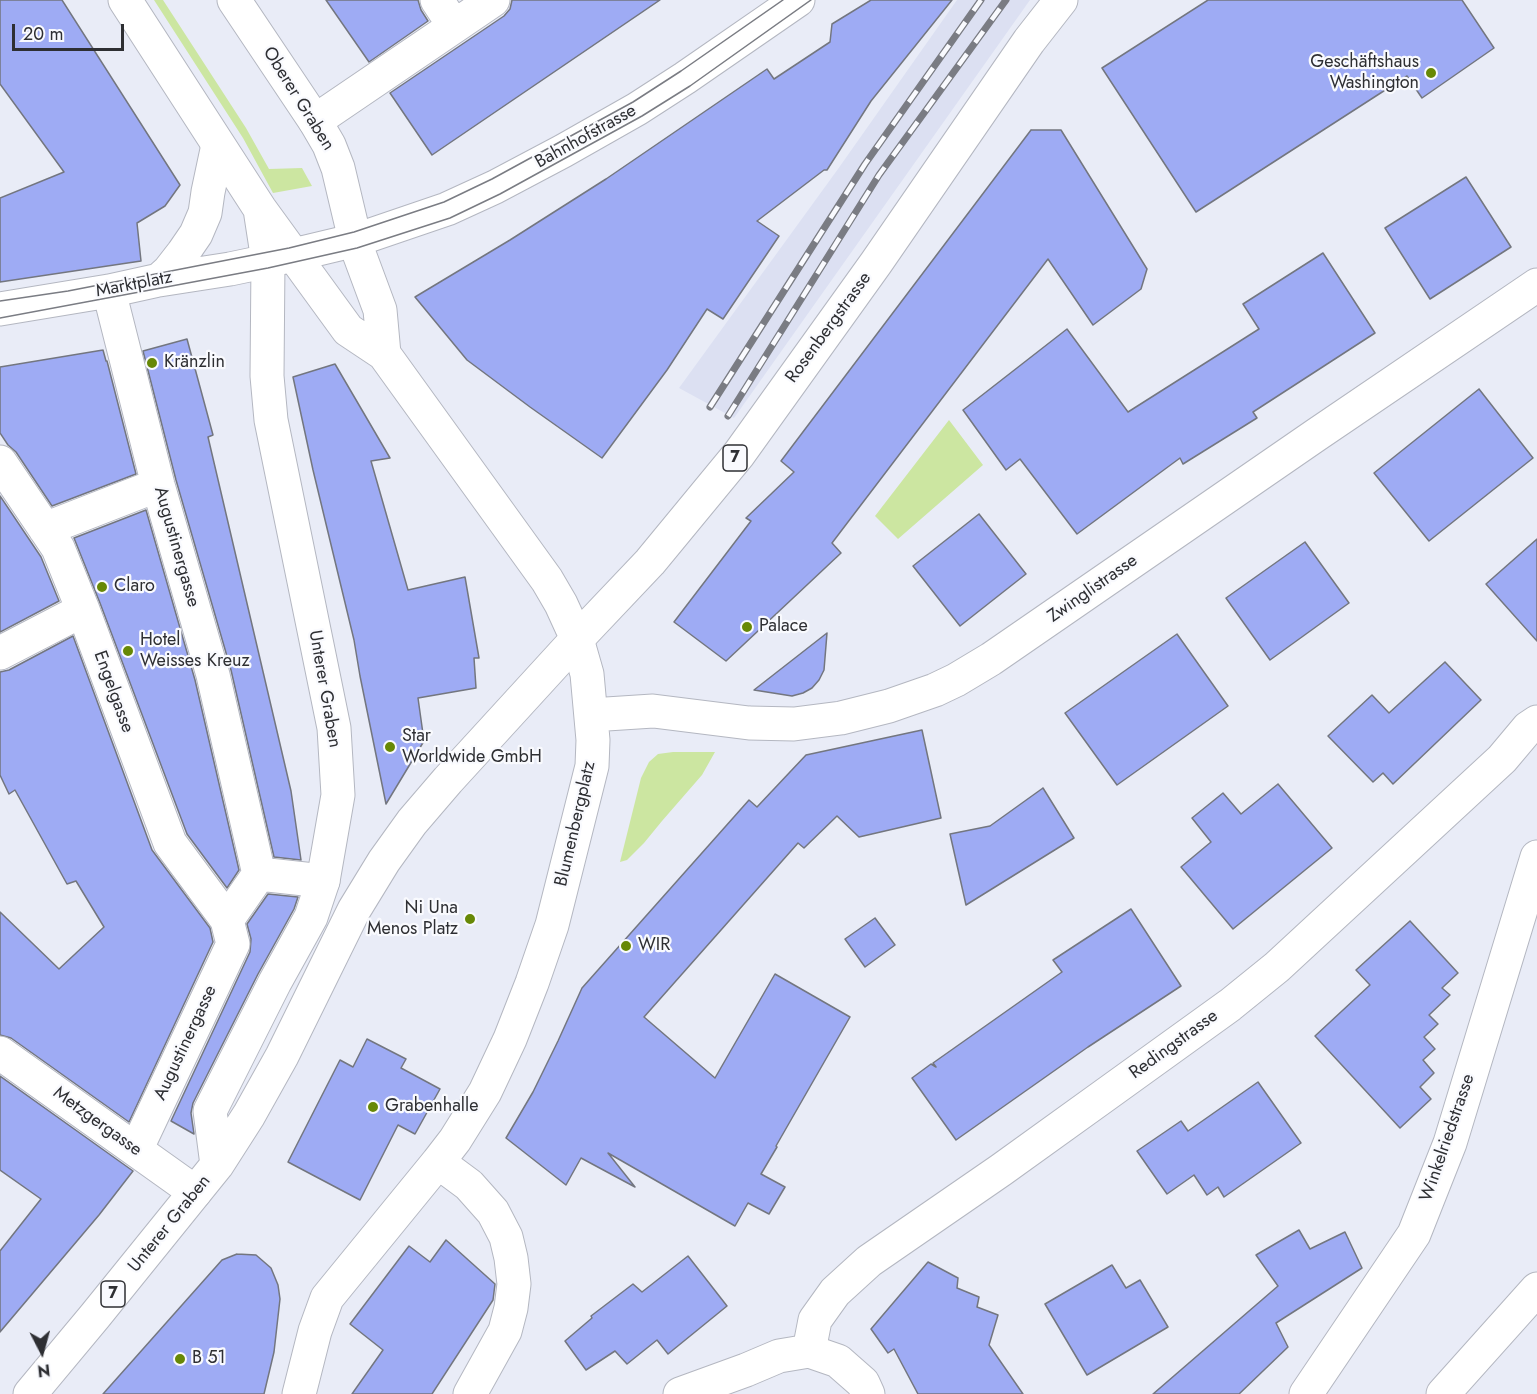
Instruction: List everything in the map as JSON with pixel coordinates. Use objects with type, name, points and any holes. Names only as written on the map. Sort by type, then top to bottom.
[{"type":"street","points":[[125,0],[260,209],[281,258],[348,330],[384,354]]},
{"type":"street","name":"Oberer Graben","points":[[234,0],[315,121],[328,145],[338,168],[356,240]]},
{"type":"street","points":[[315,121],[446,13],[493,0]]},
{"type":"street","name":"Bahnhofstrasse","points":[[281,258],[356,240],[447,209],[495,187],[637,109],[686,78],[798,0]]},
{"type":"street","name":"Rosenbergstrasse","points":[[577,639],[651,562],[739,454],[1060,0]]},
{"type":"street","points":[[159,280],[183,254],[206,213],[218,145]]},
{"type":"street","points":[[356,240],[380,310],[384,354]]},
{"type":"street","name":"Unterer Graben","points":[[218,1165],[210,1111],[275,982],[311,917],[323,881],[338,795],[334,728],[271,420],[267,376],[281,258]]},
{"type":"street","name":"Marktplatz","points":[[0,309],[281,258]]},
{"type":"street","name":"Zwinglistrasse","points":[[591,716],[653,711],[749,723],[794,724],[841,718],[889,706],[935,690],[991,660],[1306,441],[1537,285]]},
{"type":"street","name":"Augustinergasse","points":[[109,291],[158,484],[213,675],[259,874]]},
{"type":"street","name":"Blumenbergplatz","points":[[299,1394],[315,1331],[327,1298],[455,1140],[484,1092],[510,1039],[552,925],[592,766],[593,740],[588,674],[577,639],[561,604],[547,580],[384,354]]},
{"type":"street","name":"Engelgasse","points":[[0,462],[58,548],[170,843],[227,921]]},
{"type":"street","points":[[45,528],[158,484]]},
{"type":"street","points":[[0,652],[83,610]]},
{"type":"street","name":"Unterer Graben","points":[[30,1394],[218,1165],[282,1056],[354,910],[384,861],[412,822],[577,639]]},
{"type":"street","name":"Redingstrasse","points":[[809,1351],[815,1320],[835,1292],[869,1261],[1019,1157],[1277,967],[1502,759],[1528,728],[1537,722]]},
{"type":"street","name":"Winkelriedstrasse","points":[[1306,1394],[1414,1234],[1450,1143],[1537,857]]},
{"type":"street","points":[[227,921],[259,874],[323,881]]},
{"type":"street","name":"Augustinergasse","points":[[136,1150],[233,944],[227,921]]},
{"type":"street","name":"Metzgergasse","points":[[0,1053],[195,1192]]},
{"type":"street","points":[[438,1162],[469,1185],[493,1212],[506,1237],[511,1258],[514,1284],[512,1308],[505,1331],[470,1394]]},
{"type":"street","points":[[1443,1394],[1537,1289]]},
{"type":"street","points":[[680,1394],[779,1356],[809,1351],[838,1361],[863,1383],[868,1394]]},
{"type":"shaded area","points":[[957,0],[1030,0],[734,418],[679,388],[838,169]]},
{"type":"green space","points":[[154,0],[163,0],[246,128],[269,169],[302,168],[312,186],[273,193],[243,138]]},
{"type":"green space","points":[[949,420],[983,465],[898,539],[875,516]]},
{"type":"green space","points":[[715,752],[702,775],[644,843],[627,860],[620,862],[641,778],[649,762],[658,754]]},
{"type":"building","points":[[0,0],[62,0],[180,185],[165,206],[137,223],[141,261],[0,282],[0,198],[64,172],[0,84]]},
{"type":"building","points":[[326,0],[418,0],[428,21],[369,62]]},
{"type":"building","points":[[512,0],[660,0],[432,155],[390,93],[504,16],[510,9]]},
{"type":"building","points":[[871,0],[952,0],[871,101],[827,170],[757,221],[779,236],[723,319],[707,309],[667,370],[602,458],[467,360],[415,297],[606,179],[767,69],[774,79],[830,42],[832,24]]},
{"type":"building","points":[[1208,0],[1462,0],[1494,48],[1422,98],[1407,76],[1196,212],[1102,68]]},
{"type":"building","points":[[1031,130],[1061,130],[1147,269],[1141,289],[1093,325],[1048,259],[832,543],[841,553],[726,661],[674,622],[751,521],[746,518],[794,472],[781,461]]},
{"type":"building","points":[[1466,177],[1511,247],[1430,299],[1385,228]]},
{"type":"building","points":[[1323,253],[1375,333],[1253,412],[1257,418],[1183,464],[1180,458],[1077,534],[1020,459],[1006,470],[963,410],[1067,329],[1128,412],[1259,329],[1243,304]]},
{"type":"building","points":[[187,339],[213,435],[208,437],[291,791],[301,860],[274,857],[231,670],[176,480],[143,351]]},
{"type":"building","points":[[103,350],[136,474],[52,506],[16,452],[0,433],[0,367]]},
{"type":"building","points":[[335,364],[390,458],[371,461],[408,590],[465,577],[479,658],[474,658],[476,688],[418,698],[424,741],[386,804],[354,640],[293,377]]},
{"type":"building","points":[[1479,389],[1533,458],[1429,541],[1374,473]]},
{"type":"building","points":[[0,496],[41,557],[59,601],[0,632]]},
{"type":"building","points":[[146,510],[195,680],[239,870],[227,888],[187,834],[74,538]]},
{"type":"building","points":[[979,514],[1026,574],[960,626],[913,566]]},
{"type":"building","points":[[1537,539],[1537,641],[1486,584]]},
{"type":"building","points":[[1305,542],[1349,603],[1270,660],[1226,598]]},
{"type":"building","points":[[827,633],[824,670],[812,688],[792,696],[754,690]]},
{"type":"building","points":[[1177,634],[1228,706],[1117,785],[1065,713]]},
{"type":"building","points":[[73,636],[152,850],[210,928],[213,942],[129,1122],[11,1038],[0,1035],[0,912],[59,969],[104,927],[76,881],[67,884],[15,790],[9,794],[0,775],[0,672],[9,670]]},
{"type":"building","points":[[1445,662],[1481,700],[1393,784],[1383,773],[1373,782],[1328,736],[1372,695],[1389,713]]},
{"type":"building","points":[[922,730],[941,818],[859,837],[837,816],[804,848],[798,843],[644,1017],[715,1078],[775,974],[850,1017],[761,1174],[785,1187],[769,1214],[748,1203],[735,1226],[608,1153],[635,1187],[581,1158],[566,1185],[506,1138],[533,1092],[582,988],[749,800],[757,807],[806,755]]},
{"type":"building","points":[[1278,784],[1332,848],[1233,929],[1181,867],[1211,842],[1192,818],[1223,793],[1241,814]]},
{"type":"building","points":[[1043,788],[1074,838],[966,905],[950,834],[990,826]]},
{"type":"building","points":[[268,894],[298,897],[294,909],[258,974],[193,1103],[191,1113],[194,1134],[171,1121],[250,952],[251,939],[247,924]]},
{"type":"building","points":[[1131,909],[1181,986],[1088,1047],[956,1140],[912,1078],[931,1064],[936,1067],[933,1063],[1062,972],[1053,960]]},
{"type":"building","points":[[875,918],[895,945],[865,967],[845,939]]},
{"type":"building","points":[[1410,921],[1458,973],[1442,988],[1450,995],[1429,1015],[1438,1024],[1424,1037],[1435,1049],[1423,1060],[1434,1073],[1420,1087],[1431,1099],[1400,1128],[1315,1036],[1370,985],[1356,970]]},
{"type":"building","name":"Grabenhalle","points":[[367,1039],[406,1059],[401,1068],[440,1089],[415,1134],[398,1125],[360,1200],[288,1162],[340,1060],[353,1067]]},
{"type":"building","points":[[0,1076],[133,1171],[99,1215],[0,1332],[0,1251],[41,1199],[0,1170]]},
{"type":"building","points":[[1258,1082],[1301,1143],[1224,1197],[1218,1187],[1207,1195],[1194,1175],[1167,1194],[1137,1151],[1181,1121],[1188,1131]]},
{"type":"building","points":[[1299,1230],[1310,1249],[1345,1232],[1362,1268],[1276,1323],[1288,1347],[1239,1394],[1153,1394],[1278,1286],[1256,1255]]},
{"type":"building","points":[[446,1240],[495,1284],[493,1300],[432,1394],[352,1394],[383,1350],[350,1324],[409,1246],[430,1262]]},
{"type":"building","points":[[237,1254],[256,1255],[271,1268],[278,1285],[280,1299],[274,1352],[264,1394],[103,1394],[222,1260]]},
{"type":"building","points":[[688,1256],[727,1306],[668,1354],[657,1340],[627,1364],[615,1351],[586,1370],[565,1341],[592,1318],[591,1316],[633,1284],[642,1292]]},
{"type":"building","points":[[928,1262],[958,1278],[957,1288],[979,1297],[977,1307],[998,1315],[989,1345],[1023,1394],[918,1394],[894,1349],[888,1353],[871,1329]]},
{"type":"building","points":[[1112,1265],[1126,1288],[1140,1280],[1168,1327],[1087,1375],[1045,1304]]},
{"type":"tram line","points":[[0,301],[68,291],[289,248],[354,232],[444,202],[492,179],[633,102],[783,0]]},
{"type":"tram line","points":[[0,318],[268,268],[357,248],[450,218],[500,194],[642,116],[690,86],[811,0]]},
{"type":"railway","points":[[710,407],[865,164],[981,0]]},
{"type":"railway","points":[[728,416],[879,175],[1006,0]]},
{"type":"place","name":"Geschäftshaus Washington","points":[[1431,73]]},
{"type":"place","name":"Kränzlin","points":[[152,363]]},
{"type":"place","name":"Claro","points":[[102,587]]},
{"type":"place","name":"Palace","points":[[747,627]]},
{"type":"place","name":"Hotel Weisses Kreuz","points":[[128,651]]},
{"type":"place","name":"Star Worldwide GmbH","points":[[390,747]]},
{"type":"place","name":"Ni Una Menos Platz","points":[[470,919]]},
{"type":"place","name":"WIR","points":[[626,946]]},
{"type":"place","name":"Grabenhalle","points":[[373,1107]]},
{"type":"place","name":"B 51","points":[[180,1359]]}]
